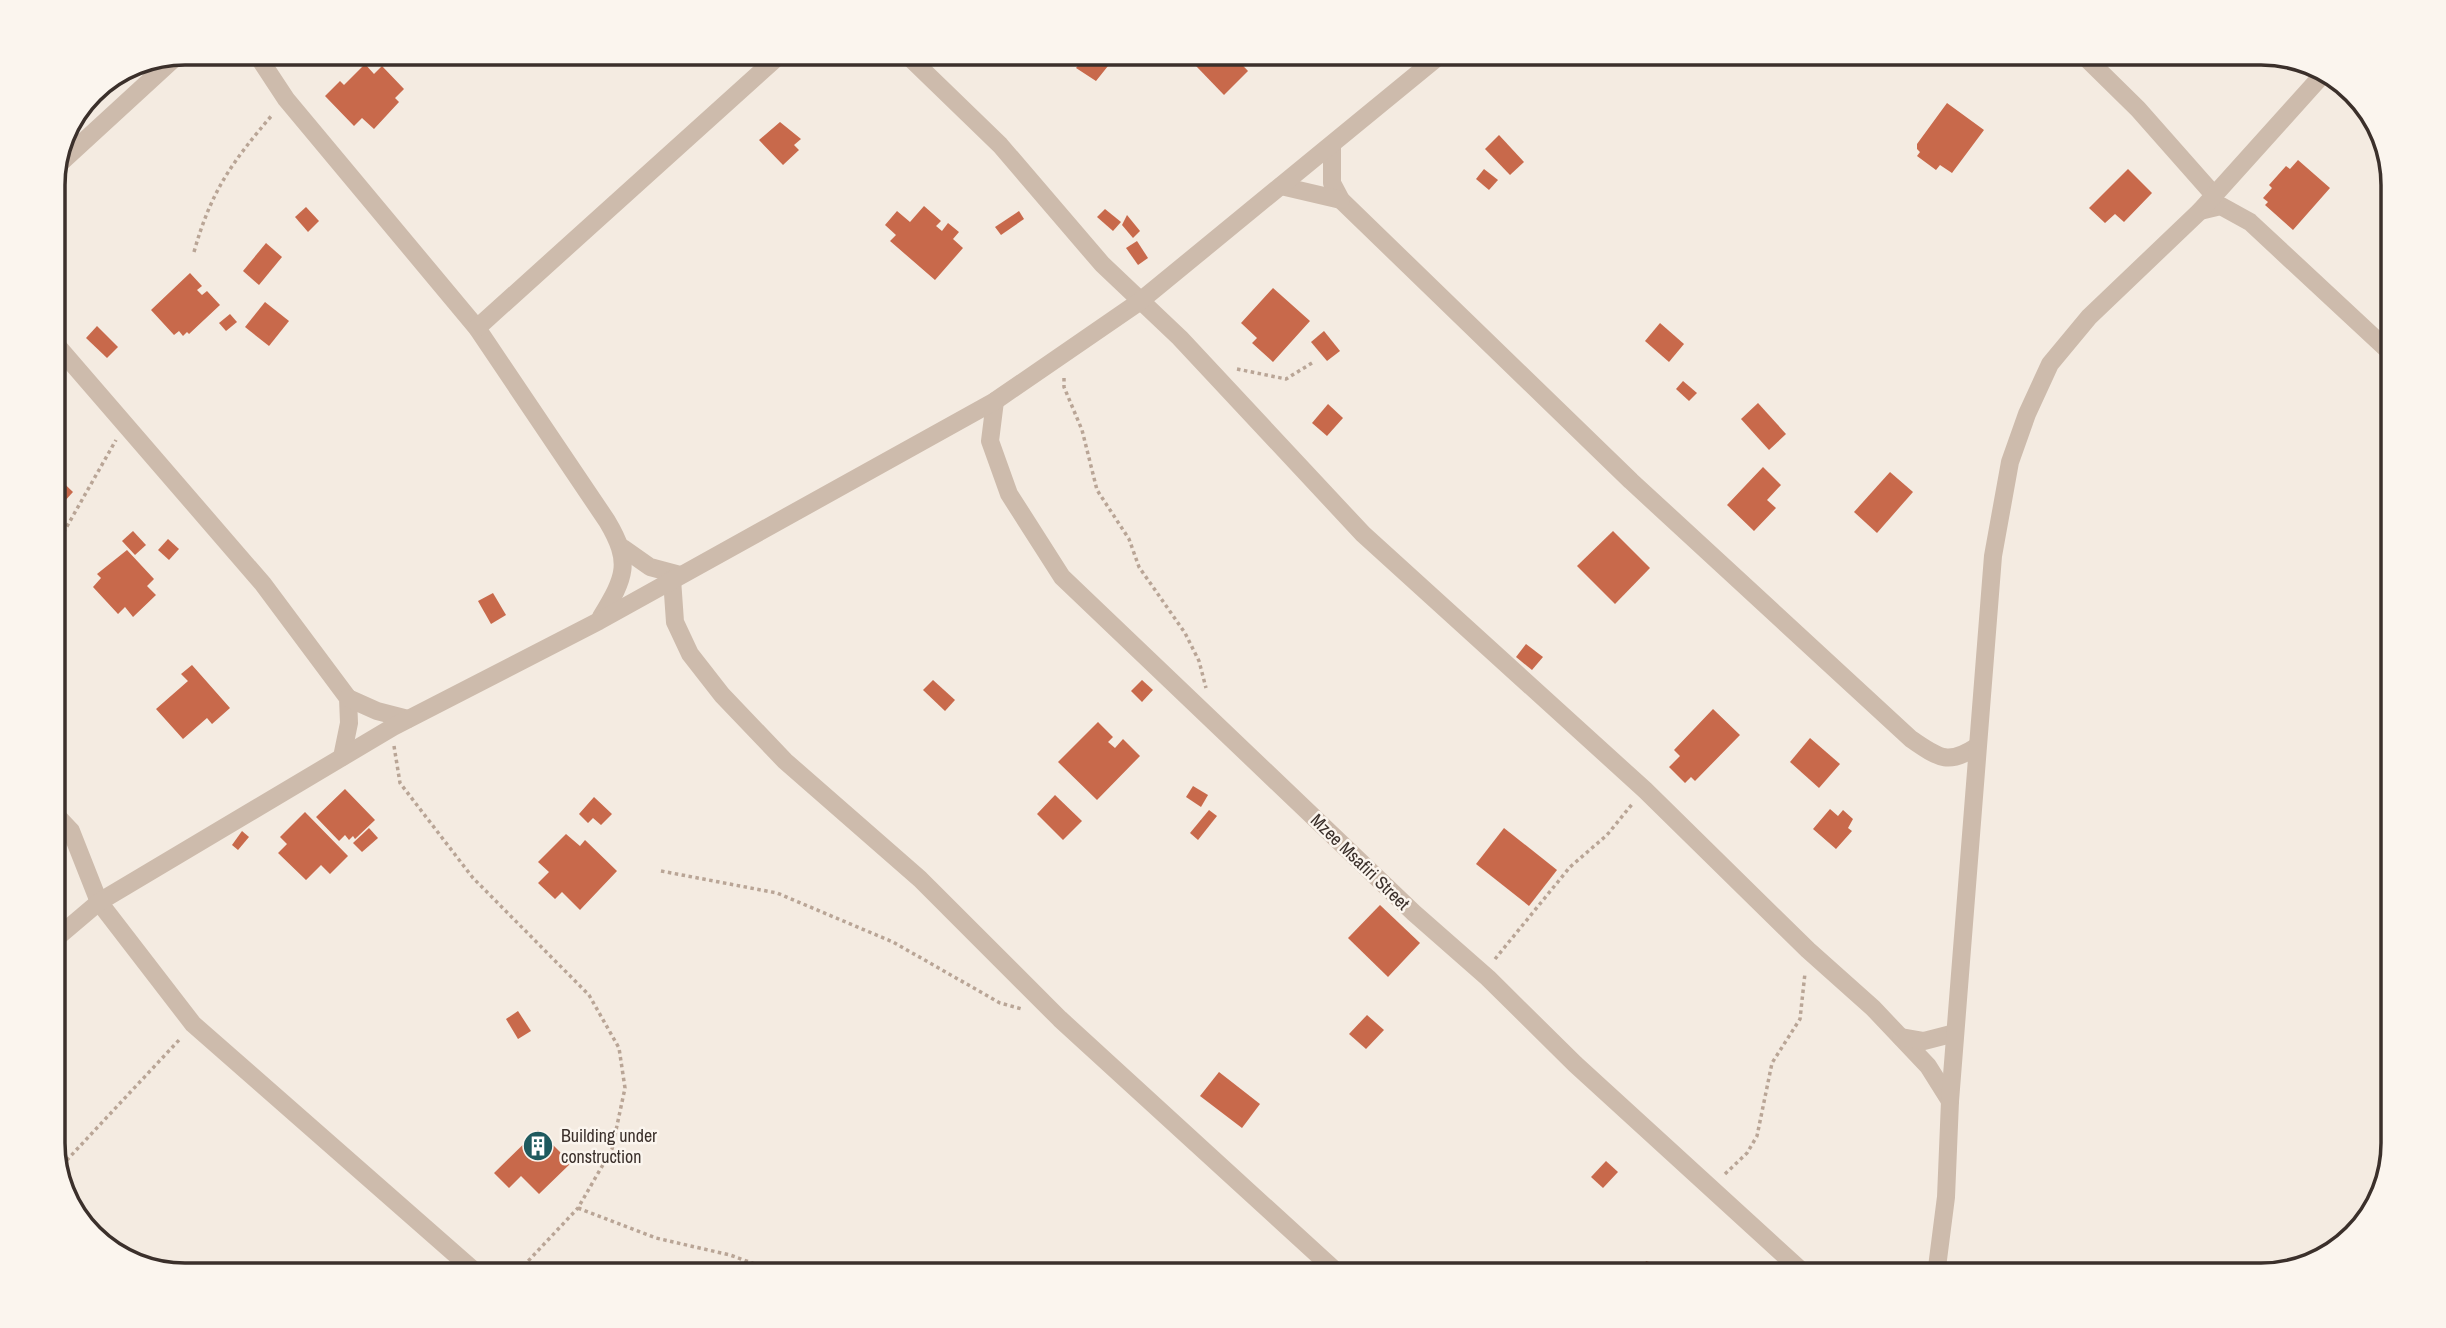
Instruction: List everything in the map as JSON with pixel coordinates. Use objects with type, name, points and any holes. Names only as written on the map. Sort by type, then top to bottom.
[{"type":"street","points":[[264,65],[286,99],[477,328],[569,461],[623,548],[650,567],[676,577]]},
{"type":"street","points":[[477,328],[769,65]]},
{"type":"street","points":[[917,65],[1000,145],[1102,264],[1139,302],[1180,338],[1363,534],[1645,790],[1808,950],[1902,1037],[1928,1066],[1950,1101]]},
{"type":"street","points":[[65,931],[99,902],[400,723],[599,621],[995,401],[1139,302],[1332,147],[1429,65]]},
{"type":"street","points":[[2093,65],[2138,109],[2214,195]]},
{"type":"street","points":[[82,131],[163,67]]},
{"type":"street","points":[[1938,1263],[1946,1197],[1950,1101],[1993,556],[2010,462],[2027,414],[2050,364],[2089,317],[2200,211],[2318,79]]},
{"type":"street","points":[[1332,147],[1332,183],[1340,200],[1631,481],[1912,739],[1937,757],[1949,759],[1961,757],[1976,747]]},
{"type":"street","points":[[1281,186],[1340,200]]},
{"type":"street","points":[[2200,211],[2221,206],[2250,222],[2381,344]]},
{"type":"street","points":[[65,355],[263,584],[348,698],[400,723]]},
{"type":"street","name":"Mzee Msafiri Street","points":[[995,401],[990,441],[1009,494],[1062,577],[1414,913],[1488,978],[1575,1064],[1792,1263]]},
{"type":"street","points":[[599,621],[621,584],[623,548]]},
{"type":"street","points":[[676,577],[675,622],[690,654],[722,695],[767,742],[920,878],[1060,1019],[1326,1263]]},
{"type":"street","points":[[342,757],[349,723],[348,698]]},
{"type":"street","points":[[65,825],[71,831],[99,902],[193,1024],[464,1263]]},
{"type":"street","points":[[1902,1037],[1924,1041],[1955,1033]]},
{"type":"path","points":[[194,252],[205,213],[221,179],[286,99]]},
{"type":"path","points":[[1064,354],[1065,387],[1082,430],[1097,490],[1129,539],[1139,567],[1185,633],[1199,661],[1212,721]]},
{"type":"path","points":[[1215,376],[1233,368],[1286,379],[1312,363]]},
{"type":"path","points":[[65,530],[126,425]]},
{"type":"path","points":[[400,723],[395,766],[400,783],[473,878],[589,995],[620,1048],[625,1088],[612,1149],[578,1208],[527,1263]]},
{"type":"path","points":[[1488,978],[1497,953],[1570,867],[1607,835],[1645,790]]},
{"type":"path","points":[[661,871],[777,893],[893,942],[1000,1003],[1024,1010]]},
{"type":"path","points":[[1711,1188],[1747,1153],[1757,1136],[1772,1063],[1800,1019],[1808,950]]},
{"type":"path","points":[[66,1161],[193,1024]]},
{"type":"path","points":[[578,1208],[656,1238],[730,1255],[751,1263]]},
{"type":"building","points":[[364,65],[374,74],[382,66],[404,89],[395,98],[399,102],[374,129],[362,118],[354,126],[325,96],[340,81],[344,85]]},
{"type":"building","points":[[1078,65],[1109,65],[1096,81],[1076,68]]},
{"type":"building","points":[[1242,65],[1248,71],[1224,95],[1196,66]]},
{"type":"building","points":[[1947,103],[1984,130],[1952,173],[1940,165],[1936,170],[1917,156],[1920,152],[1917,144]]},
{"type":"building","points":[[780,122],[801,139],[794,145],[799,150],[783,165],[759,140]]},
{"type":"building","points":[[1499,135],[1524,162],[1510,175],[1485,149]]},
{"type":"building","points":[[2298,160],[2330,188],[2293,230],[2265,205],[2268,202],[2263,198],[2272,188],[2269,185],[2286,166],[2290,169]]},
{"type":"building","points":[[1484,169],[1498,180],[1489,190],[1476,179]]},
{"type":"building","points":[[2128,169],[2152,193],[2124,222],[2115,214],[2105,223],[2089,208]]},
{"type":"building","points":[[924,206],[941,221],[936,226],[942,231],[948,223],[959,232],[953,239],[963,248],[935,280],[890,241],[896,235],[885,225],[897,211],[910,222]]},
{"type":"building","points":[[306,207],[319,221],[308,232],[295,217]]},
{"type":"building","points":[[1105,209],[1121,222],[1113,231],[1097,217]]},
{"type":"building","points":[[1019,211],[1024,219],[1001,235],[995,227]]},
{"type":"building","points":[[1127,215],[1140,231],[1133,238],[1122,225]]},
{"type":"building","points":[[1137,241],[1148,258],[1138,265],[1126,248]]},
{"type":"building","points":[[266,243],[282,257],[259,285],[243,271]]},
{"type":"building","points":[[190,273],[202,286],[197,290],[202,295],[207,291],[220,305],[189,334],[187,332],[183,336],[179,331],[174,335],[151,310]]},
{"type":"building","points":[[1273,288],[1310,321],[1273,362],[1252,343],[1257,338],[1241,323]]},
{"type":"building","points":[[265,302],[289,321],[269,346],[245,327]]},
{"type":"building","points":[[230,314],[237,322],[226,331],[219,323]]},
{"type":"building","points":[[1660,323],[1684,344],[1669,362],[1645,341]]},
{"type":"building","points":[[97,326],[118,347],[107,358],[86,338]]},
{"type":"building","points":[[1324,331],[1340,351],[1327,361],[1311,342]]},
{"type":"building","points":[[1683,381],[1697,393],[1689,401],[1676,389]]},
{"type":"building","points":[[1758,403],[1786,434],[1769,450],[1741,419]]},
{"type":"building","points":[[1328,404],[1343,418],[1327,436],[1312,423]]},
{"type":"building","points":[[1763,467],[1781,485],[1767,500],[1776,508],[1754,531],[1727,505]]},
{"type":"building","points":[[1890,472],[1913,492],[1877,533],[1854,512]]},
{"type":"building","points":[[65,484],[73,492],[65,501]]},
{"type":"building","points":[[133,531],[146,545],[135,555],[122,541]]},
{"type":"building","points":[[1613,531],[1650,568],[1615,604],[1577,566]]},
{"type":"building","points":[[168,539],[179,549],[169,560],[158,550]]},
{"type":"building","points":[[127,550],[154,579],[147,586],[156,595],[133,617],[125,607],[118,614],[93,587],[101,578],[97,574]]},
{"type":"building","points":[[493,593],[506,615],[491,624],[478,601]]},
{"type":"building","points":[[1526,644],[1543,657],[1532,670],[1516,657]]},
{"type":"building","points":[[192,665],[230,708],[212,724],[207,718],[183,739],[156,709],[188,681],[181,674]]},
{"type":"building","points":[[933,680],[955,700],[945,711],[923,690]]},
{"type":"building","points":[[1142,680],[1153,690],[1142,702],[1131,691]]},
{"type":"building","points":[[1713,709],[1740,735],[1695,781],[1691,777],[1685,783],[1669,767],[1680,756],[1674,750]]},
{"type":"building","points":[[1098,722],[1113,737],[1108,742],[1115,748],[1123,739],[1140,756],[1097,800],[1058,762]]},
{"type":"building","points":[[1810,738],[1840,764],[1819,788],[1790,762]]},
{"type":"building","points":[[1193,786],[1208,795],[1201,807],[1186,797]]},
{"type":"building","points":[[345,789],[375,820],[355,839],[353,836],[349,840],[345,835],[339,841],[316,817]]},
{"type":"building","points":[[1055,795],[1082,821],[1063,840],[1037,814]]},
{"type":"building","points":[[594,797],[612,814],[601,825],[593,818],[588,823],[579,814]]},
{"type":"building","points":[[1830,809],[1838,816],[1843,810],[1853,819],[1848,828],[1852,831],[1836,849],[1813,829]]},
{"type":"building","points":[[1209,810],[1217,816],[1198,840],[1190,833]]},
{"type":"building","points":[[305,812],[348,856],[330,874],[321,865],[306,880],[278,853],[287,844],[280,837]]},
{"type":"building","points":[[369,828],[378,838],[362,852],[353,843]]},
{"type":"building","points":[[1504,828],[1557,870],[1529,906],[1476,864]]},
{"type":"building","points":[[242,831],[249,837],[238,850],[232,845]]},
{"type":"building","points":[[566,834],[580,846],[585,840],[617,871],[580,910],[562,892],[555,899],[538,883],[549,872],[538,862]]},
{"type":"building","points":[[1380,905],[1420,943],[1388,977],[1348,938]]},
{"type":"building","points":[[518,1011],[531,1031],[518,1039],[506,1019]]},
{"type":"building","points":[[1367,1015],[1384,1030],[1366,1049],[1349,1034]]},
{"type":"building","points":[[1219,1072],[1260,1104],[1242,1128],[1200,1096]]},
{"type":"building","name":"Building under construction","points":[[538,1130],[571,1163],[539,1194],[521,1176],[509,1188],[494,1173]]},
{"type":"building","points":[[1606,1161],[1618,1172],[1603,1188],[1591,1177]]},
{"type":"place","name":"Building under construction","points":[[538,1146]]}]
